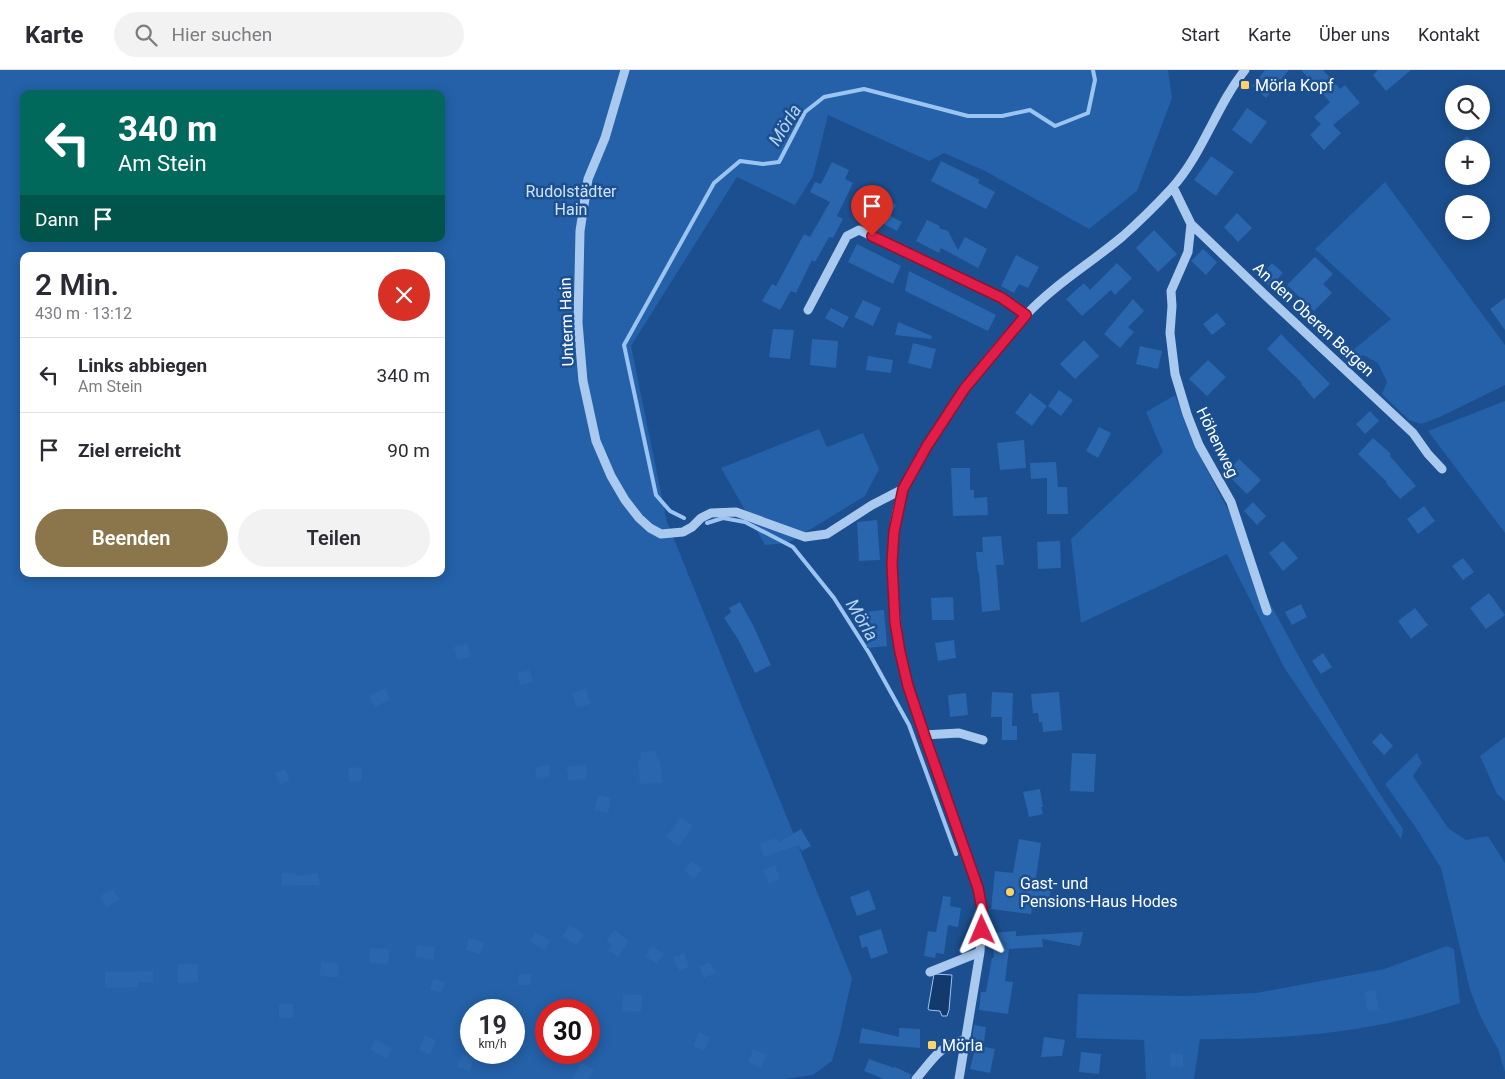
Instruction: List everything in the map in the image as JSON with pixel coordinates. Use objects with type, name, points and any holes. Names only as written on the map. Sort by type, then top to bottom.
[{"type":"street","name":"Unterm Hain","points":[[626,70],[604,138],[588,179],[580,232],[578,322],[583,381],[596,441],[611,476],[625,500],[639,518],[650,528],[661,534],[683,532],[711,512],[736,512],[805,537],[827,534],[872,505],[903,489]]},
{"type":"street","points":[[959,1079],[980,952],[982,909],[978,888],[908,686],[900,652],[895,622],[892,563],[894,532],[903,489],[917,462],[953,406],[1026,315],[1043,298],[1123,236],[1173,187],[1196,154],[1245,70]]},
{"type":"street","name":"An den Oberen Bergen","points":[[1173,187],[1191,224],[1413,432],[1428,454],[1442,469]]},
{"type":"street","name":"Höhenweg","points":[[1191,224],[1188,252],[1171,291],[1170,333],[1175,374],[1186,414],[1199,445],[1231,502],[1268,611]]},
{"type":"street","points":[[808,310],[847,236],[859,230],[1002,298],[1026,315]]},
{"type":"street","points":[[924,734],[959,733],[983,740]]},
{"type":"street","points":[[930,972],[980,952]]},
{"type":"street","points":[[916,1079],[944,1047],[965,1040]]},
{"type":"street","points":[[924,1070],[928,1079]]},
{"type":"green space","name":"Rudolstädter Hain","points":[[0,70],[1168,70],[1172,98],[1137,191],[1089,229],[985,171],[944,153],[929,161],[828,115],[813,176],[795,205],[737,177],[631,346],[667,522],[852,978],[832,1061],[813,1075],[785,1079],[0,1079]]},
{"type":"green space","points":[[1385,182],[1505,345],[1505,385],[1440,417],[1421,424],[1409,420],[1382,394],[1387,382],[1378,363],[1363,355],[1349,361],[1342,359],[1391,319],[1315,249]]},
{"type":"green space","points":[[1175,395],[1197,450],[1231,516],[1271,605],[1315,686],[1403,829],[1401,839],[1285,669],[1227,554],[1081,623],[1071,539],[1163,452],[1146,412]]},
{"type":"green space","points":[[1505,401],[1505,533],[1428,431]]},
{"type":"green space","points":[[819,429],[827,447],[863,433],[879,469],[865,496],[788,543],[765,545],[721,468]]},
{"type":"green space","points":[[1505,737],[1505,801],[1497,794],[1480,756]]},
{"type":"green space","points":[[1417,753],[1422,763],[1413,776],[1448,828],[1466,840],[1488,836],[1505,863],[1505,1072],[1498,1049],[1481,1018],[1470,990],[1441,868],[1385,784]]},
{"type":"green space","points":[[1447,946],[1454,949],[1460,1003],[1408,1018],[1351,1030],[1301,1036],[1200,1039],[1194,1079],[1146,1079],[1144,1040],[1076,1038],[1078,994],[1187,996],[1256,993],[1384,969]]},
{"type":"shaded area","points":[[934,974],[952,975],[947,1016],[942,1016],[940,1011],[928,1009]]},
{"type":"building","points":[[1265,70],[1289,70],[1266,98],[1252,86]]},
{"type":"building","points":[[1301,70],[1323,70],[1340,89],[1345,85],[1360,103],[1333,125],[1341,133],[1324,150],[1310,135],[1321,124],[1314,117],[1330,102]]},
{"type":"building","points":[[1378,70],[1411,70],[1386,91],[1373,75]]},
{"type":"building","points":[[1247,108],[1267,122],[1251,144],[1232,130]]},
{"type":"building","points":[[1467,136],[1471,140],[1463,140]]},
{"type":"building","points":[[1211,156],[1234,172],[1216,196],[1194,180]]},
{"type":"building","points":[[941,161],[980,180],[978,183],[995,192],[986,209],[931,181]]},
{"type":"building","points":[[832,162],[849,170],[845,179],[853,183],[837,216],[843,219],[833,238],[829,237],[815,262],[812,260],[796,293],[791,291],[780,310],[762,301],[772,284],[776,286],[804,234],[810,237],[830,202],[810,192],[815,182],[821,184]]},
{"type":"building","points":[[886,199],[896,205],[890,216],[902,222],[897,231],[876,220]]},
{"type":"building","points":[[1237,213],[1252,228],[1238,242],[1224,227]]},
{"type":"building","points":[[927,220],[940,226],[939,228],[948,231],[958,250],[965,237],[987,249],[978,268],[941,248],[939,253],[916,241]]},
{"type":"building","points":[[1154,230],[1177,254],[1158,272],[1136,248]]},
{"type":"building","points":[[857,244],[901,266],[893,284],[848,262]]},
{"type":"building","points":[[1203,249],[1217,262],[1206,275],[1191,261]]},
{"type":"building","points":[[1016,255],[1039,267],[1028,288],[1019,284],[1014,293],[1001,286]]},
{"type":"building","points":[[1315,257],[1333,274],[1323,284],[1332,293],[1314,311],[1287,285]]},
{"type":"building","points":[[1117,263],[1132,278],[1115,295],[1111,290],[1082,316],[1066,299],[1084,283],[1090,290]]},
{"type":"building","points":[[1272,263],[1283,273],[1270,287],[1259,277]]},
{"type":"building","points":[[909,271],[996,315],[988,331],[905,291]]},
{"type":"building","points":[[1505,298],[1505,330],[1490,309]]},
{"type":"building","points":[[1133,299],[1144,311],[1128,327],[1134,332],[1120,348],[1104,334]]},
{"type":"building","points":[[863,300],[881,308],[873,326],[854,317]]},
{"type":"building","points":[[831,308],[849,317],[843,328],[825,318]]},
{"type":"building","points":[[1217,313],[1226,324],[1212,335],[1203,324]]},
{"type":"building","points":[[898,322],[932,336],[931,339],[895,335]]},
{"type":"building","points":[[773,329],[794,330],[790,359],[769,357]]},
{"type":"building","points":[[1281,334],[1330,384],[1314,399],[1302,383],[1267,349]]},
{"type":"building","points":[[812,339],[838,341],[836,368],[810,365]]},
{"type":"building","points":[[1084,340],[1099,356],[1075,379],[1060,364]]},
{"type":"building","points":[[913,343],[936,349],[931,369],[908,363]]},
{"type":"building","points":[[1140,346],[1162,351],[1158,369],[1136,364]]},
{"type":"building","points":[[868,356],[893,360],[891,373],[866,370]]},
{"type":"building","points":[[1208,360],[1226,377],[1207,396],[1189,379]]},
{"type":"building","points":[[1059,390],[1073,400],[1061,416],[1048,406]]},
{"type":"building","points":[[1030,393],[1047,406],[1032,426],[1015,413]]},
{"type":"building","points":[[1370,411],[1379,421],[1365,434],[1356,424]]},
{"type":"building","points":[[1099,427],[1111,433],[1098,458],[1086,451]]},
{"type":"building","points":[[1373,438],[1391,454],[1390,456],[1416,486],[1400,499],[1387,482],[1358,454]]},
{"type":"building","points":[[1024,440],[1026,468],[1000,470],[997,443]]},
{"type":"building","points":[[1239,459],[1261,480],[1247,494],[1226,473]]},
{"type":"building","points":[[1056,462],[1058,487],[1067,487],[1068,514],[1047,514],[1047,478],[1031,479],[1030,463]]},
{"type":"building","points":[[951,468],[970,468],[970,490],[974,490],[974,498],[987,497],[988,515],[953,516]]},
{"type":"building","points":[[1253,502],[1266,516],[1257,525],[1244,511]]},
{"type":"building","points":[[1424,506],[1435,521],[1418,534],[1407,519]]},
{"type":"building","points":[[877,520],[880,560],[859,561],[857,522]]},
{"type":"building","points":[[1001,536],[1004,565],[996,565],[1000,610],[982,612],[976,552],[983,552],[982,537]]},
{"type":"building","points":[[1060,541],[1061,568],[1038,569],[1037,542]]},
{"type":"building","points":[[1283,541],[1298,558],[1283,571],[1269,553]]},
{"type":"building","points":[[1463,558],[1474,572],[1463,580],[1452,566]]},
{"type":"building","points":[[1489,593],[1505,615],[1486,629],[1470,608]]},
{"type":"building","points":[[953,597],[954,620],[932,620],[931,598]]},
{"type":"building","points":[[740,602],[753,625],[771,665],[755,673],[738,639],[724,618],[731,612],[729,608]]},
{"type":"building","points":[[1301,604],[1307,617],[1292,625],[1285,612]]},
{"type":"building","points":[[1415,608],[1428,625],[1411,639],[1398,621]]},
{"type":"building","points":[[884,610],[887,646],[867,648],[864,612]]},
{"type":"building","points":[[954,640],[956,658],[938,661],[935,643]]},
{"type":"building","points":[[467,643],[470,657],[457,660],[454,646]]},
{"type":"building","points":[[1323,653],[1332,667],[1321,674],[1312,661]]},
{"type":"building","points":[[530,670],[533,682],[520,685],[517,673]]},
{"type":"building","points":[[385,688],[390,699],[375,707],[369,696]]},
{"type":"building","points":[[586,689],[590,704],[577,708],[572,693]]},
{"type":"building","points":[[992,692],[1013,693],[1012,726],[1017,726],[1017,740],[1002,740],[1002,717],[991,717]]},
{"type":"building","points":[[1059,692],[1062,730],[1043,732],[1042,722],[1039,722],[1038,713],[1033,713],[1031,694]]},
{"type":"building","points":[[966,693],[968,715],[950,717],[948,695]]},
{"type":"building","points":[[1381,733],[1393,746],[1384,755],[1372,742]]},
{"type":"building","points":[[656,751],[657,759],[660,759],[662,783],[640,784],[638,760],[641,760],[640,752]]},
{"type":"building","points":[[1072,753],[1096,754],[1094,792],[1070,791]]},
{"type":"building","points":[[549,764],[551,776],[537,779],[535,768]]},
{"type":"building","points":[[586,765],[587,779],[568,780],[567,766]]},
{"type":"building","points":[[361,767],[362,781],[349,782],[348,768]]},
{"type":"building","points":[[285,769],[290,780],[281,785],[275,773]]},
{"type":"building","points":[[1040,789],[1043,814],[1029,817],[1023,792]]},
{"type":"building","points":[[598,795],[611,798],[608,813],[594,810]]},
{"type":"building","points":[[681,817],[693,826],[679,846],[666,837]]},
{"type":"building","points":[[801,829],[811,846],[802,851],[798,845],[764,857],[760,843],[777,838],[779,842]]},
{"type":"building","points":[[1019,839],[1041,843],[1035,884],[1051,886],[1049,905],[1033,902],[1031,914],[991,909],[995,871],[1013,873]]},
{"type":"building","points":[[692,861],[702,869],[694,879],[684,871]]},
{"type":"building","points":[[775,865],[780,879],[769,884],[763,870]]},
{"type":"building","points":[[282,873],[295,873],[295,876],[318,873],[320,885],[282,886]]},
{"type":"building","points":[[113,889],[119,900],[106,907],[100,896]]},
{"type":"building","points":[[869,890],[876,909],[857,916],[850,897]]},
{"type":"building","points":[[943,896],[951,897],[950,906],[961,908],[958,927],[948,925],[944,954],[936,953],[935,958],[924,956],[928,931],[936,932]]},
{"type":"building","points":[[570,925],[584,935],[576,945],[562,936]]},
{"type":"building","points":[[881,929],[888,953],[871,959],[867,946],[862,948],[859,936]]},
{"type":"building","points":[[614,930],[629,941],[618,957],[608,950],[612,945],[606,941]]},
{"type":"building","points":[[1016,931],[1016,936],[1083,932],[1080,946],[1042,939],[1043,947],[1009,949],[1005,981],[1013,982],[1008,1014],[979,1010],[981,992],[986,992],[992,958],[994,958],[992,933]]},
{"type":"building","points":[[535,932],[550,941],[544,950],[530,941]]},
{"type":"building","points":[[469,938],[484,943],[480,954],[466,950]]},
{"type":"building","points":[[417,945],[435,947],[433,960],[415,957]]},
{"type":"building","points":[[652,946],[664,954],[657,964],[645,956]]},
{"type":"building","points":[[370,948],[389,949],[388,964],[369,963]]},
{"type":"building","points":[[684,953],[689,967],[679,971],[673,957]]},
{"type":"building","points":[[321,962],[338,963],[338,977],[320,976]]},
{"type":"building","points":[[710,962],[716,973],[704,978],[699,967]]},
{"type":"building","points":[[177,964],[198,964],[198,982],[178,983]]},
{"type":"building","points":[[153,971],[153,982],[138,982],[138,987],[105,988],[105,972]]},
{"type":"building","points":[[519,974],[531,974],[531,985],[518,985]]},
{"type":"building","points":[[433,979],[445,982],[442,993],[430,990]]},
{"type":"building","points":[[1375,990],[1379,1010],[1368,1012],[1364,992]]},
{"type":"building","points":[[623,994],[642,995],[641,1012],[622,1011]]},
{"type":"building","points":[[279,1004],[293,1004],[294,1018],[279,1018]]},
{"type":"building","points":[[974,1025],[986,1027],[984,1043],[972,1041]]},
{"type":"building","points":[[862,1028],[899,1037],[899,1028],[920,1029],[920,1048],[859,1043]]},
{"type":"building","points":[[699,1032],[710,1037],[704,1051],[693,1046]]},
{"type":"building","points":[[425,1035],[436,1040],[430,1055],[419,1050]]},
{"type":"building","points":[[1044,1037],[1065,1040],[1062,1056],[1041,1057]]},
{"type":"building","points":[[376,1039],[392,1049],[386,1059],[370,1049]]},
{"type":"building","points":[[976,1045],[995,1049],[990,1073],[970,1069]]},
{"type":"building","points":[[753,1049],[767,1055],[761,1068],[748,1062]]},
{"type":"building","points":[[1081,1052],[1101,1054],[1099,1074],[1079,1072]]},
{"type":"building","points":[[1170,1053],[1183,1054],[1183,1067],[1170,1067]]},
{"type":"building","points":[[460,1059],[460,1064],[472,1064],[470,1071],[457,1067]]},
{"type":"building","points":[[869,1059],[895,1067],[912,1075],[910,1079],[884,1079],[864,1071]]},
{"type":"building","points":[[580,1064],[594,1070],[589,1079],[572,1079]]},
{"type":"waterway","name":"Mörla","points":[[684,518],[670,511],[656,495],[624,345],[714,183],[740,161],[763,164],[779,162],[805,112],[824,97],[864,89],[968,116],[1002,116],[1030,110],[1055,126],[1088,113],[1095,80],[1093,70]]},
{"type":"waterway","name":"Mörla","points":[[707,523],[723,518],[745,522],[793,547],[834,598],[869,653],[909,725],[956,854]]},
{"type":"place","name":"Mörla Kopf","points":[[1245,85]]},
{"type":"place","name":"Gast- und Pensions-Haus Hodes","points":[[1010,892]]},
{"type":"place","name":"Mörla","points":[[932,1045]]},
{"type":"route","points":[[872,236],[1002,298],[1026,315],[965,388],[936,430],[903,489],[894,532],[892,563],[895,622],[900,652],[908,686],[978,888],[982,909],[982,930]]}]
